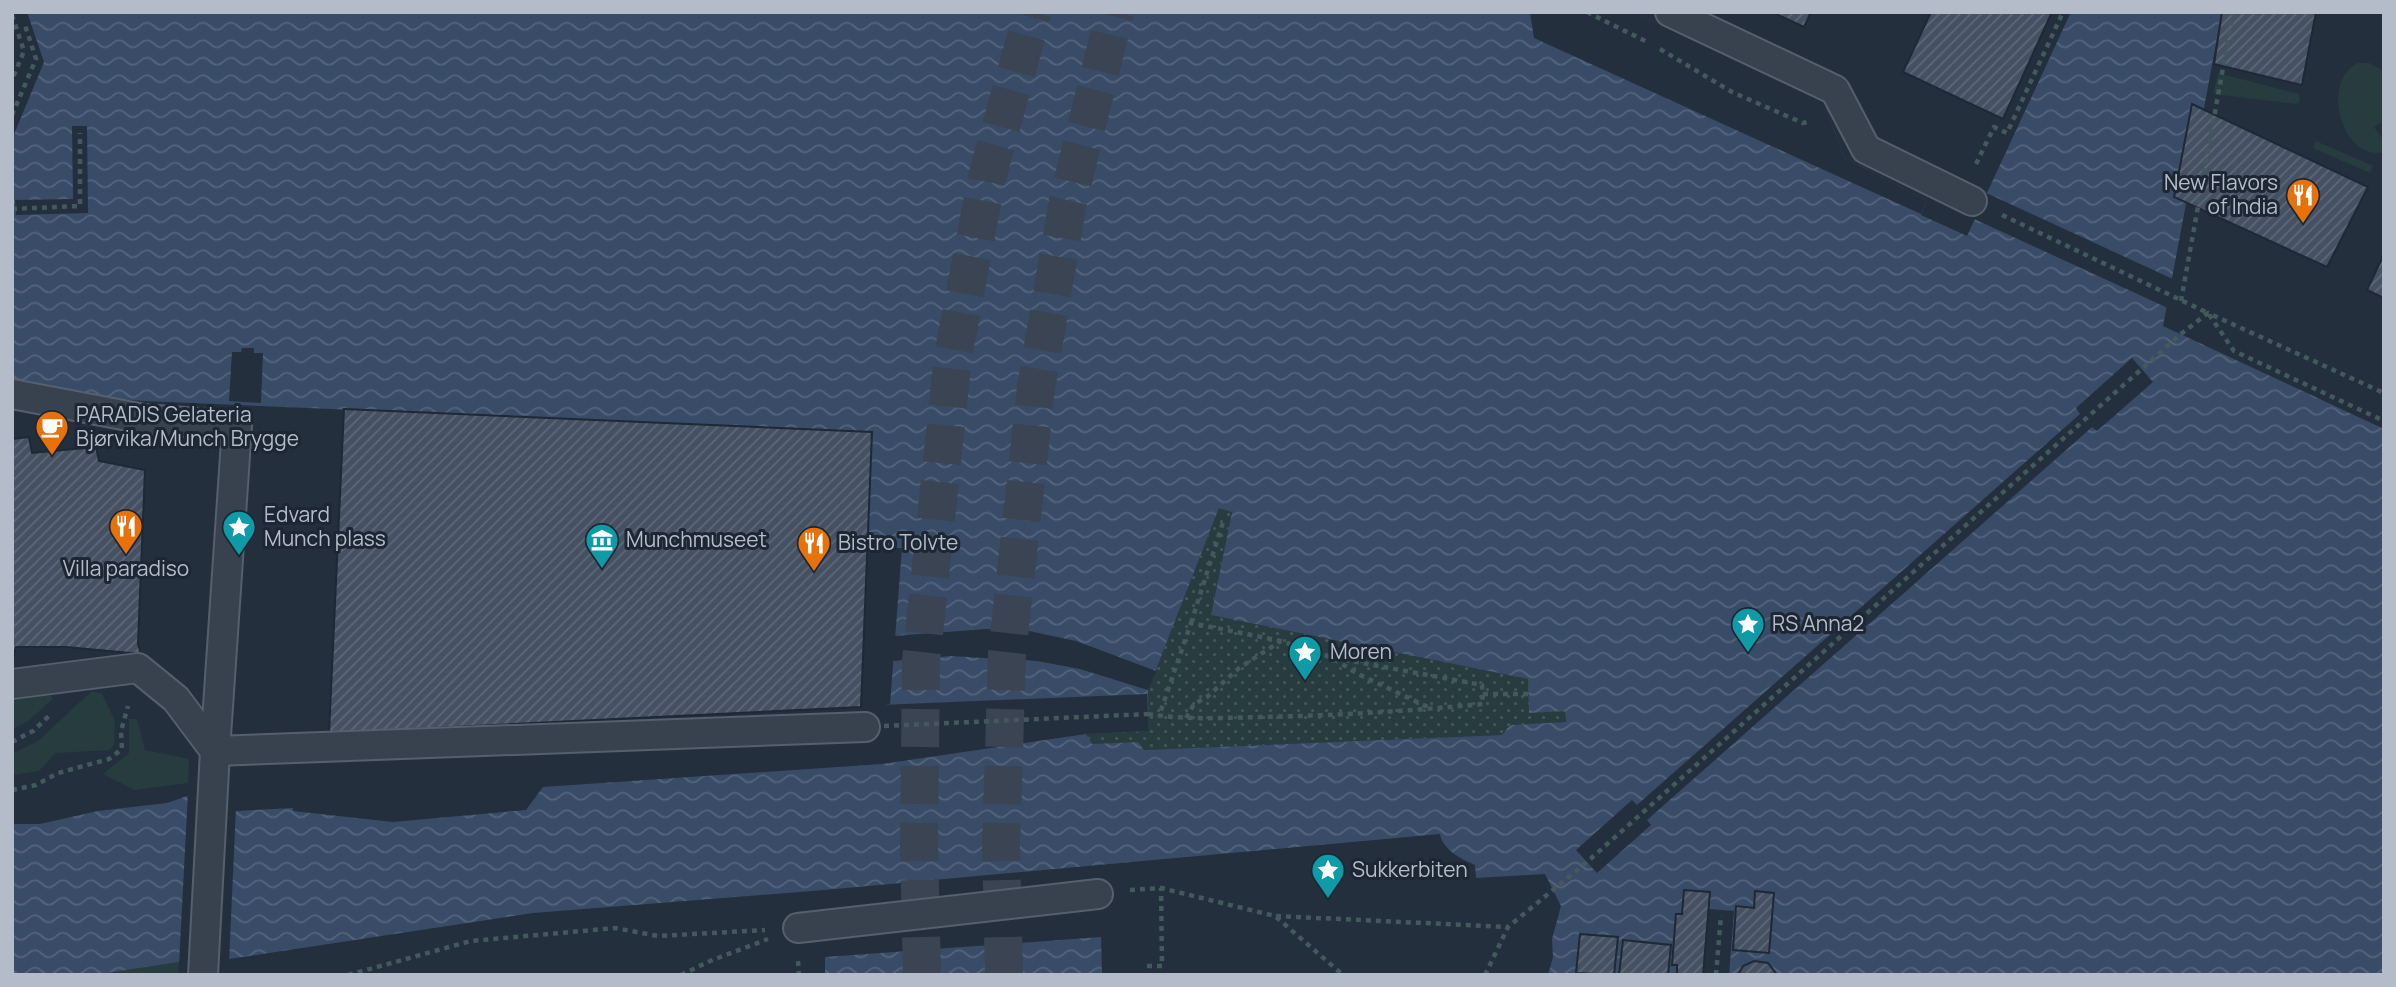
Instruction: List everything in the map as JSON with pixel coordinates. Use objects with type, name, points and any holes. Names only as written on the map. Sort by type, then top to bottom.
[{"type":"street","points":[[1671,12],[1835,90],[1866,149],[1966,198]]},
{"type":"street","points":[[12,394],[144,419],[237,426],[203,975]]},
{"type":"street","points":[[12,684],[138,668],[176,699],[215,751]]},
{"type":"street","points":[[215,751],[874,726]]},
{"type":"street","points":[[798,928],[1098,894]]},
{"type":"path","points":[[1587,12],[1646,41],[1732,92],[1803,123]]},
{"type":"path","points":[[2063,12],[2007,133],[1994,127],[1966,198],[2181,301],[2384,393]]},
{"type":"path","points":[[2181,301],[2233,12]]},
{"type":"path","points":[[12,15],[24,51],[12,80]]},
{"type":"path","points":[[12,115],[36,59],[24,22]]},
{"type":"path","points":[[14,209],[80,206],[80,133]]},
{"type":"path","points":[[1485,975],[1508,927],[1608,844],[2181,334],[2208,313]]},
{"type":"path","points":[[2208,313],[2234,351],[2384,421]]},
{"type":"path","points":[[1159,716],[1224,519]]},
{"type":"path","points":[[874,726],[1148,714],[1186,718],[1316,716],[1483,704],[1482,685],[1330,657],[1281,641],[1191,623]]},
{"type":"path","points":[[1186,718],[1194,704],[1207,697],[1239,668],[1281,641]]},
{"type":"path","points":[[1330,657],[1358,674],[1433,709]]},
{"type":"path","points":[[1483,694],[1528,694]]},
{"type":"path","points":[[12,790],[36,785],[58,773],[109,760],[122,749],[121,731]]},
{"type":"path","points":[[1098,894],[1161,888],[1275,916],[1508,927]]},
{"type":"path","points":[[1147,966],[1162,966],[1161,888]]},
{"type":"path","points":[[1716,975],[1721,915]]},
{"type":"path","points":[[1275,916],[1343,975]]},
{"type":"path","points":[[348,975],[471,941],[615,928],[659,936],[798,928]]},
{"type":"path","points":[[681,975],[710,961],[798,928]]},
{"type":"green space","points":[[2358,63],[2369,63],[2384,71],[2384,121],[2374,127],[2384,141],[2384,152],[2370,152],[2357,145],[2347,133],[2341,118],[2338,102],[2340,86],[2346,72]]},
{"type":"green space","points":[[2218,73],[2299,94],[2300,101],[2297,104],[2213,94]]},
{"type":"green space","points":[[2316,141],[2373,166],[2370,173],[2313,148]]},
{"type":"green space","points":[[1219,508],[1232,511],[1211,615],[1528,679],[1565,711],[1566,722],[1510,725],[1502,735],[1143,750],[1138,742],[1092,744],[1086,734],[1149,730],[1148,690]]},
{"type":"green space","points":[[92,691],[102,694],[115,721],[114,745],[110,750],[55,753],[39,771],[12,775],[12,754],[38,741]]},
{"type":"green space","points":[[49,694],[53,699],[28,721],[12,729],[12,699]]},
{"type":"green space","points":[[129,719],[137,719],[145,750],[189,759],[188,783],[135,790],[103,774],[129,753]]},
{"type":"green space","points":[[179,962],[178,975],[94,975]]},
{"type":"water","points":[[12,12],[1634,12],[1823,100],[1844,157],[1927,201],[1921,215],[1967,236],[2071,12],[2222,12],[2163,326],[2384,429],[2384,975],[1548,975],[1553,957],[1552,939],[1561,906],[1545,874],[1476,878],[1475,865],[1449,849],[1440,834],[824,890],[533,913],[229,959],[179,962],[94,975],[12,975],[12,824],[40,824],[98,811],[167,803],[187,796],[236,811],[293,808],[293,811],[393,822],[526,810],[543,787],[882,764],[885,705],[890,704],[902,548],[867,546],[871,432],[145,401],[91,397],[12,383]],"holes":[[[1219,508],[1232,512],[1211,615],[1528,679],[1529,713],[1565,711],[1566,722],[1510,725],[1502,735],[1144,750],[1138,742],[1092,744],[1086,734],[1149,731],[1148,690]]]},
{"type":"water","points":[[1101,937],[1102,975],[825,975],[825,957]]},
{"type":"pier","points":[[12,12],[27,12],[44,62],[12,139]]},
{"type":"pier","points":[[1530,12],[1634,12],[1823,100],[1844,157],[1927,201],[1921,214],[1534,38]]},
{"type":"pier","points":[[72,126],[87,126],[88,213],[16,215],[15,200],[73,199]]},
{"type":"pier","points":[[1984,192],[2175,280],[2170,309],[1972,218]]},
{"type":"pier","points":[[242,348],[254,348],[254,353],[263,353],[261,403],[229,401],[232,352],[241,352]]},
{"type":"pier","points":[[2132,358],[2153,382],[2097,431],[2092,427],[1647,820],[1651,825],[1597,873],[1576,850],[1632,800],[1637,805],[2080,414],[2076,408]]},
{"type":"pier","points":[[986,629],[1029,631],[1076,641],[1156,671],[1148,690],[1080,669],[1037,661],[951,656],[893,661],[894,636]]},
{"type":"pier","points":[[1147,694],[1149,731],[1086,734],[882,764],[879,760],[881,705]]},
{"type":"pier","points":[[188,793],[236,807],[229,962],[179,965]]},
{"type":"pier","points":[[1709,909],[1734,911],[1729,975],[1703,975]]},
{"type":"building","points":[[1772,12],[1811,12],[1804,27]]},
{"type":"building","points":[[1931,12],[2052,12],[2003,119],[1903,72]]},
{"type":"building","points":[[2222,12],[2316,12],[2302,85],[2214,64]]},
{"type":"building","points":[[2192,104],[2368,187],[2327,267],[2174,197]]},
{"type":"building","points":[[2384,254],[2384,298],[2367,290]]},
{"type":"building","name":"Munchmuseet","points":[[344,409],[872,432],[861,707],[329,733]]},
{"type":"building","points":[[29,437],[32,453],[96,447],[99,461],[145,470],[138,644],[141,654],[66,647],[16,647],[12,663],[12,439]]},
{"type":"building","points":[[1684,890],[1710,892],[1703,975],[1677,975],[1677,965],[1672,965],[1676,914],[1682,914]]},
{"type":"building","points":[[1755,891],[1774,893],[1769,953],[1733,950],[1736,906],[1754,908]]},
{"type":"building","points":[[1580,934],[1618,937],[1614,975],[1576,973]]},
{"type":"building","points":[[1623,940],[1671,945],[1668,975],[1619,975]]},
{"type":"building","points":[[1754,961],[1768,963],[1777,975],[1738,975],[1743,966]]},
{"type":"tunnel","points":[[922,975],[919,845],[921,662],[953,356],[987,177],[1033,12]]},
{"type":"tunnel","points":[[1004,975],[1001,847],[1007,654],[1036,388],[1068,201],[1115,12]]},
{"type":"place","name":"New Flavors of India","points":[[2303,225]]},
{"type":"place","name":"PARADIS Gelateria Bjørvika/Munch Brygge","points":[[52,457]]},
{"type":"place","name":"Villa paradiso","points":[[126,556]]},
{"type":"place","name":"Edvard Munch plass","points":[[239,557]]},
{"type":"place","name":"Munchmuseet","points":[[602,570]]},
{"type":"place","name":"Bistro Tolvte","points":[[814,573]]},
{"type":"place","name":"RS Anna2","points":[[1748,654]]},
{"type":"place","name":"Moren","points":[[1305,682]]},
{"type":"place","name":"Sukkerbiten","points":[[1328,900]]}]
